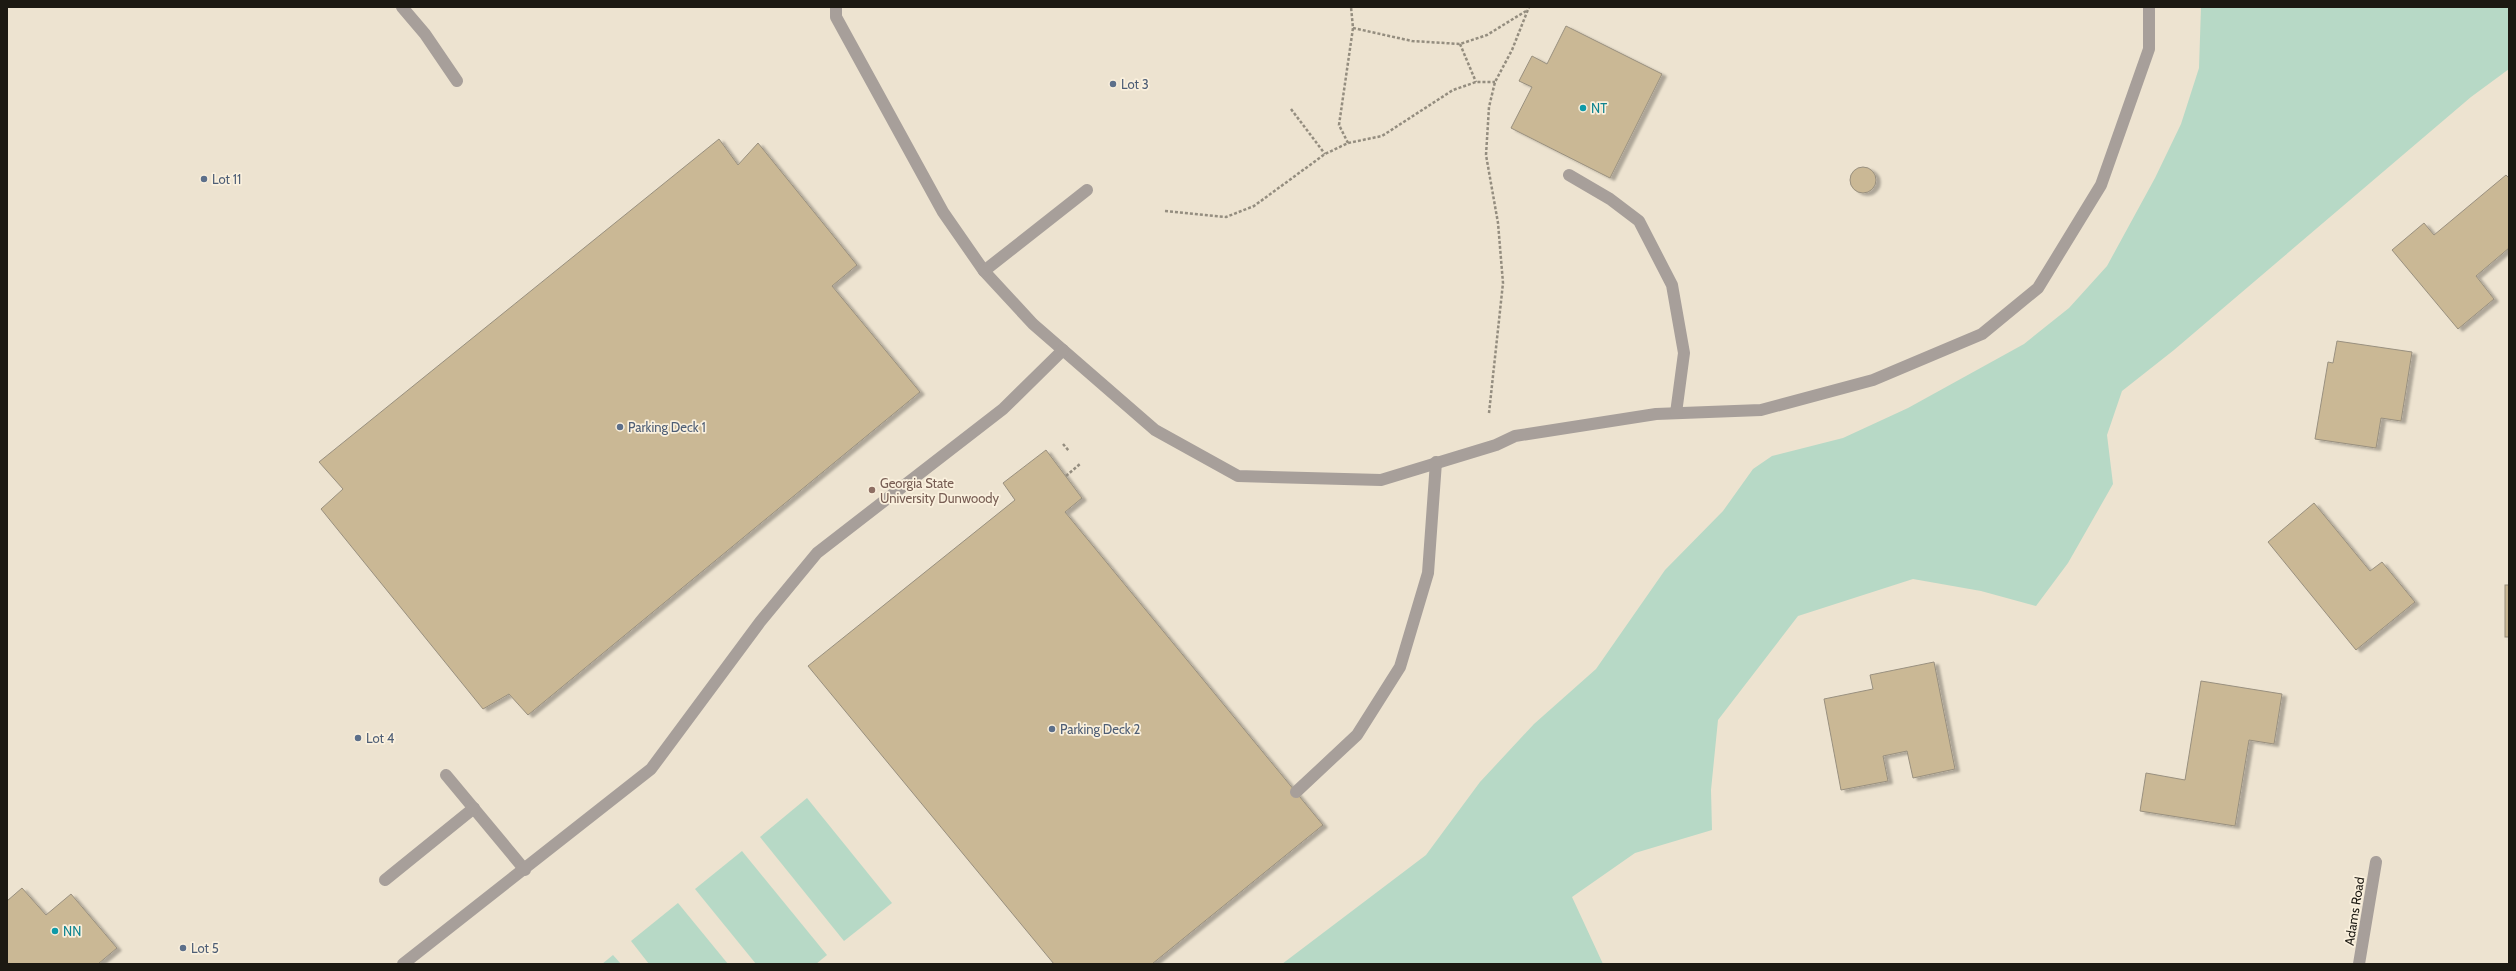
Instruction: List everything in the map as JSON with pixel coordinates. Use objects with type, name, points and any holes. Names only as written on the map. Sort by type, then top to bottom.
[{"type":"street","points":[[402,7],[426,34],[456,81]]},
{"type":"street","points":[[836,7],[836,17],[850,37],[943,212],[984,271],[1033,324],[1155,430],[1238,476],[1381,480],[1436,462],[1496,445],[1516,436],[1656,414],[1761,410],[1873,380],[1982,334],[2038,288],[2101,185],[2149,50],[2149,7]]},
{"type":"street","points":[[1569,175],[1610,199],[1639,221],[1672,285],[1684,353],[1676,413]]},
{"type":"street","points":[[984,271],[1087,190]]},
{"type":"street","points":[[403,964],[525,870],[651,769],[760,622],[817,553],[1003,409],[1063,350]]},
{"type":"street","points":[[1296,792],[1356,735],[1400,667],[1428,573],[1436,462]]},
{"type":"street","points":[[446,775],[525,870]]},
{"type":"street","points":[[384,880],[474,808]]},
{"type":"street","name":"Adams Road","points":[[2360,964],[2376,862]]},
{"type":"path","points":[[1348,143],[1339,125],[1353,28],[1351,7]]},
{"type":"path","points":[[1489,413],[1503,284],[1498,223],[1486,155],[1489,107],[1495,82],[1512,50],[1526,11],[1529,7]]},
{"type":"path","points":[[1353,28],[1412,40],[1460,44],[1487,35],[1526,11]]},
{"type":"path","points":[[1460,44],[1476,82]]},
{"type":"path","points":[[1165,211],[1226,217],[1254,206],[1324,154],[1348,143],[1382,136],[1453,90],[1476,82],[1495,82]]},
{"type":"path","points":[[1291,109],[1324,154]]},
{"type":"path","points":[[1063,444],[1069,451]]},
{"type":"path","points":[[1066,476],[1080,464]]},
{"type":"green space","points":[[2201,7],[2509,7],[2509,69],[2471,97],[2174,350],[2122,391],[2107,435],[2113,484],[2068,563],[2036,606],[1981,591],[1913,579],[1798,616],[1718,720],[1711,790],[1712,830],[1635,853],[1572,897],[1603,964],[1282,964],[1426,855],[1480,782],[1534,724],[1596,669],[1665,570],[1723,511],[1753,469],[1772,456],[1843,438],[1908,408],[2024,344],[2069,308],[2107,266],[2155,178],[2181,124],[2199,68]]},
{"type":"green space","points":[[807,798],[892,903],[844,941],[760,837]]},
{"type":"green space","points":[[742,851],[827,955],[816,964],[756,964],[695,889]]},
{"type":"green space","points":[[678,903],[728,964],[649,964],[631,941]]},
{"type":"green space","points":[[613,955],[621,964],[602,964]]},
{"type":"building","name":"NT","points":[[1566,26],[1662,74],[1610,178],[1511,128],[1532,87],[1519,81],[1532,56],[1547,64]]},
{"type":"building","name":"Parking Deck 1","points":[[719,139],[738,165],[758,143],[857,265],[832,286],[920,392],[528,715],[509,694],[483,709],[321,509],[343,489],[319,462]]},
{"type":"building","points":[[1863,167],[1872,171],[1876,180],[1872,189],[1863,193],[1854,189],[1850,180],[1854,171]]},
{"type":"building","points":[[2506,175],[2509,178],[2509,248],[2476,276],[2494,299],[2458,329],[2392,250],[2424,223],[2434,235]]},
{"type":"building","points":[[2337,341],[2412,352],[2401,421],[2381,418],[2376,448],[2315,439],[2328,362],[2333,363]]},
{"type":"building","name":"Parking Deck 2","points":[[1046,450],[1082,498],[1065,512],[1323,825],[1152,964],[1054,964],[808,666],[1015,500],[1003,483]]},
{"type":"building","points":[[2314,503],[2370,571],[2382,562],[2415,602],[2356,650],[2268,542]]},
{"type":"building","points":[[2505,585],[2509,585],[2509,637],[2505,637]]},
{"type":"building","points":[[1934,662],[1955,769],[1913,778],[1907,751],[1883,756],[1888,781],[1841,790],[1824,699],[1873,689],[1870,675]]},
{"type":"building","points":[[2201,681],[2282,694],[2274,744],[2249,740],[2235,826],[2140,811],[2146,773],[2185,780]]},
{"type":"building","name":"NN","points":[[22,888],[46,915],[71,894],[117,948],[98,964],[7,964],[7,901]]},
{"type":"place","name":"Lot 3","points":[[1113,84]]},
{"type":"place","name":"NT","points":[[1583,108]]},
{"type":"place","name":"Lot 11","points":[[204,179]]},
{"type":"place","name":"Parking Deck 1","points":[[620,427]]},
{"type":"place","name":"Georgia State University Dunwoody","points":[[872,490]]},
{"type":"place","name":"Parking Deck 2","points":[[1052,729]]},
{"type":"place","name":"Lot 4","points":[[358,738]]},
{"type":"place","name":"NN","points":[[55,931]]},
{"type":"place","name":"Lot 5","points":[[183,948]]}]
